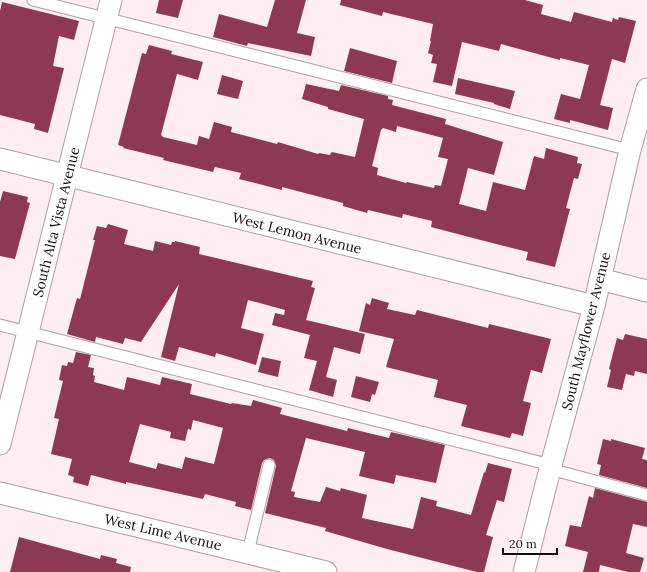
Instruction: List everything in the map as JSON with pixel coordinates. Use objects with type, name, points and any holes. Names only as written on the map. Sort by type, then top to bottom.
[{"type":"street","name":"South Alta Vista Avenue","points":[[0,444],[109,9]]},
{"type":"street","name":"South Mayflower Avenue","points":[[524,572],[550,467],[594,306],[630,150],[647,89]]},
{"type":"street","name":"West Lemon Avenue","points":[[0,159],[594,306]]},
{"type":"street","points":[[600,279],[647,291]]},
{"type":"street","name":"West Lime Avenue","points":[[0,493],[326,572]]},
{"type":"lane","points":[[33,0],[109,9],[630,150]]},
{"type":"lane","points":[[0,325],[550,467],[647,495]]},
{"type":"lane","points":[[248,552],[269,465]]},
{"type":"building","points":[[159,0],[183,0],[178,18],[156,13]]},
{"type":"building","points":[[275,0],[306,0],[297,33],[315,37],[311,56],[248,43],[247,46],[213,37],[219,14],[267,27]]},
{"type":"building","points":[[341,0],[525,0],[543,5],[541,14],[571,22],[574,12],[612,22],[613,18],[618,20],[619,17],[636,21],[625,63],[612,59],[600,105],[613,108],[608,130],[570,120],[570,123],[554,119],[561,94],[580,99],[589,65],[560,58],[560,60],[501,44],[499,51],[462,42],[452,86],[433,82],[437,64],[431,63],[433,55],[428,53],[433,24],[383,12],[382,16],[340,5]]},
{"type":"building","points":[[2,2],[79,21],[74,40],[59,36],[53,66],[64,68],[48,133],[34,129],[35,124],[0,115],[0,11]]},
{"type":"building","points":[[149,45],[172,51],[171,54],[203,62],[198,80],[177,74],[161,135],[163,137],[197,145],[199,136],[209,139],[214,122],[232,127],[231,132],[277,144],[278,142],[318,154],[330,155],[332,152],[355,157],[364,119],[328,109],[328,107],[302,99],[306,84],[339,91],[341,85],[388,96],[388,99],[393,100],[392,105],[446,119],[445,124],[503,142],[494,175],[468,168],[459,204],[486,211],[493,182],[525,190],[534,156],[544,159],[546,148],[578,157],[577,163],[582,164],[578,179],[574,178],[566,208],[570,209],[555,267],[526,260],[528,252],[431,227],[432,221],[403,214],[402,218],[368,210],[367,213],[343,206],[343,203],[282,187],[282,190],[239,179],[241,173],[215,167],[213,172],[163,160],[164,158],[123,148],[124,147],[118,145],[142,53],[146,54]],"holes":[[[397,126],[443,138],[438,157],[448,159],[441,186],[435,185],[434,188],[406,183],[377,175],[378,168],[372,166],[381,130],[383,128],[396,132]]]},
{"type":"building","points":[[350,48],[397,61],[392,83],[344,71]]},
{"type":"building","points":[[222,75],[243,81],[238,99],[217,94]]},
{"type":"building","points":[[458,78],[515,91],[510,109],[494,103],[455,94]]},
{"type":"building","points":[[3,191],[28,197],[27,202],[30,203],[15,259],[0,256],[0,202]]},
{"type":"building","points":[[108,224],[128,230],[124,244],[153,251],[155,241],[171,245],[172,242],[175,241],[200,247],[199,254],[313,281],[311,287],[315,288],[306,320],[365,334],[360,354],[334,347],[326,377],[337,380],[333,397],[309,390],[317,361],[304,358],[310,335],[272,325],[275,313],[284,315],[285,310],[248,300],[241,328],[264,334],[256,365],[216,353],[215,357],[179,347],[175,361],[161,357],[179,284],[141,342],[125,338],[123,344],[96,337],[95,342],[67,334],[77,298],[80,299],[95,240],[93,240],[97,226],[106,228]]},
{"type":"building","points":[[372,298],[389,303],[387,309],[415,315],[417,310],[488,328],[489,324],[551,339],[542,373],[531,370],[523,401],[531,403],[523,436],[512,433],[510,438],[461,426],[467,405],[434,397],[438,380],[386,367],[394,339],[359,331],[366,303],[370,305]]},
{"type":"building","points":[[625,334],[647,339],[647,374],[635,371],[634,376],[626,374],[622,390],[607,387],[611,370],[609,369],[617,338],[623,340]]},
{"type":"building","points":[[76,352],[91,355],[88,367],[94,368],[94,382],[124,390],[127,377],[160,385],[162,377],[192,384],[190,394],[231,404],[251,406],[253,400],[282,408],[280,414],[347,431],[348,428],[389,438],[391,432],[445,445],[436,483],[396,475],[394,484],[359,476],[365,452],[306,438],[291,491],[295,492],[294,497],[320,502],[326,487],[340,491],[341,488],[367,495],[362,518],[413,529],[421,497],[437,501],[436,506],[471,515],[488,463],[512,469],[504,502],[497,500],[486,535],[493,537],[484,572],[477,572],[387,549],[325,531],[326,528],[265,513],[276,466],[274,460],[270,458],[264,460],[262,463],[251,510],[235,506],[236,502],[205,494],[203,499],[126,482],[126,484],[91,475],[88,486],[73,482],[74,477],[68,475],[72,459],[51,454],[59,419],[54,418],[63,381],[59,380],[62,365],[67,366],[68,362],[73,363]],"holes":[[[193,420],[223,428],[214,464],[185,457],[182,469],[158,463],[156,469],[129,462],[140,424],[171,432],[170,438],[185,441],[188,429],[191,430]]]},
{"type":"building","points":[[262,357],[281,361],[278,377],[258,372]]},
{"type":"building","points":[[356,376],[379,382],[375,395],[372,394],[370,402],[351,397]]},
{"type":"building","points":[[603,439],[611,441],[611,439],[645,448],[642,459],[647,460],[647,488],[599,475],[601,465],[597,464]]},
{"type":"building","points":[[595,488],[647,502],[647,527],[633,524],[626,553],[644,558],[640,572],[628,572],[600,565],[599,572],[583,572],[588,552],[565,546],[570,525],[581,527],[589,496],[593,498]]},
{"type":"building","points":[[19,537],[100,559],[101,555],[117,559],[116,563],[131,567],[130,572],[10,572]]}]
